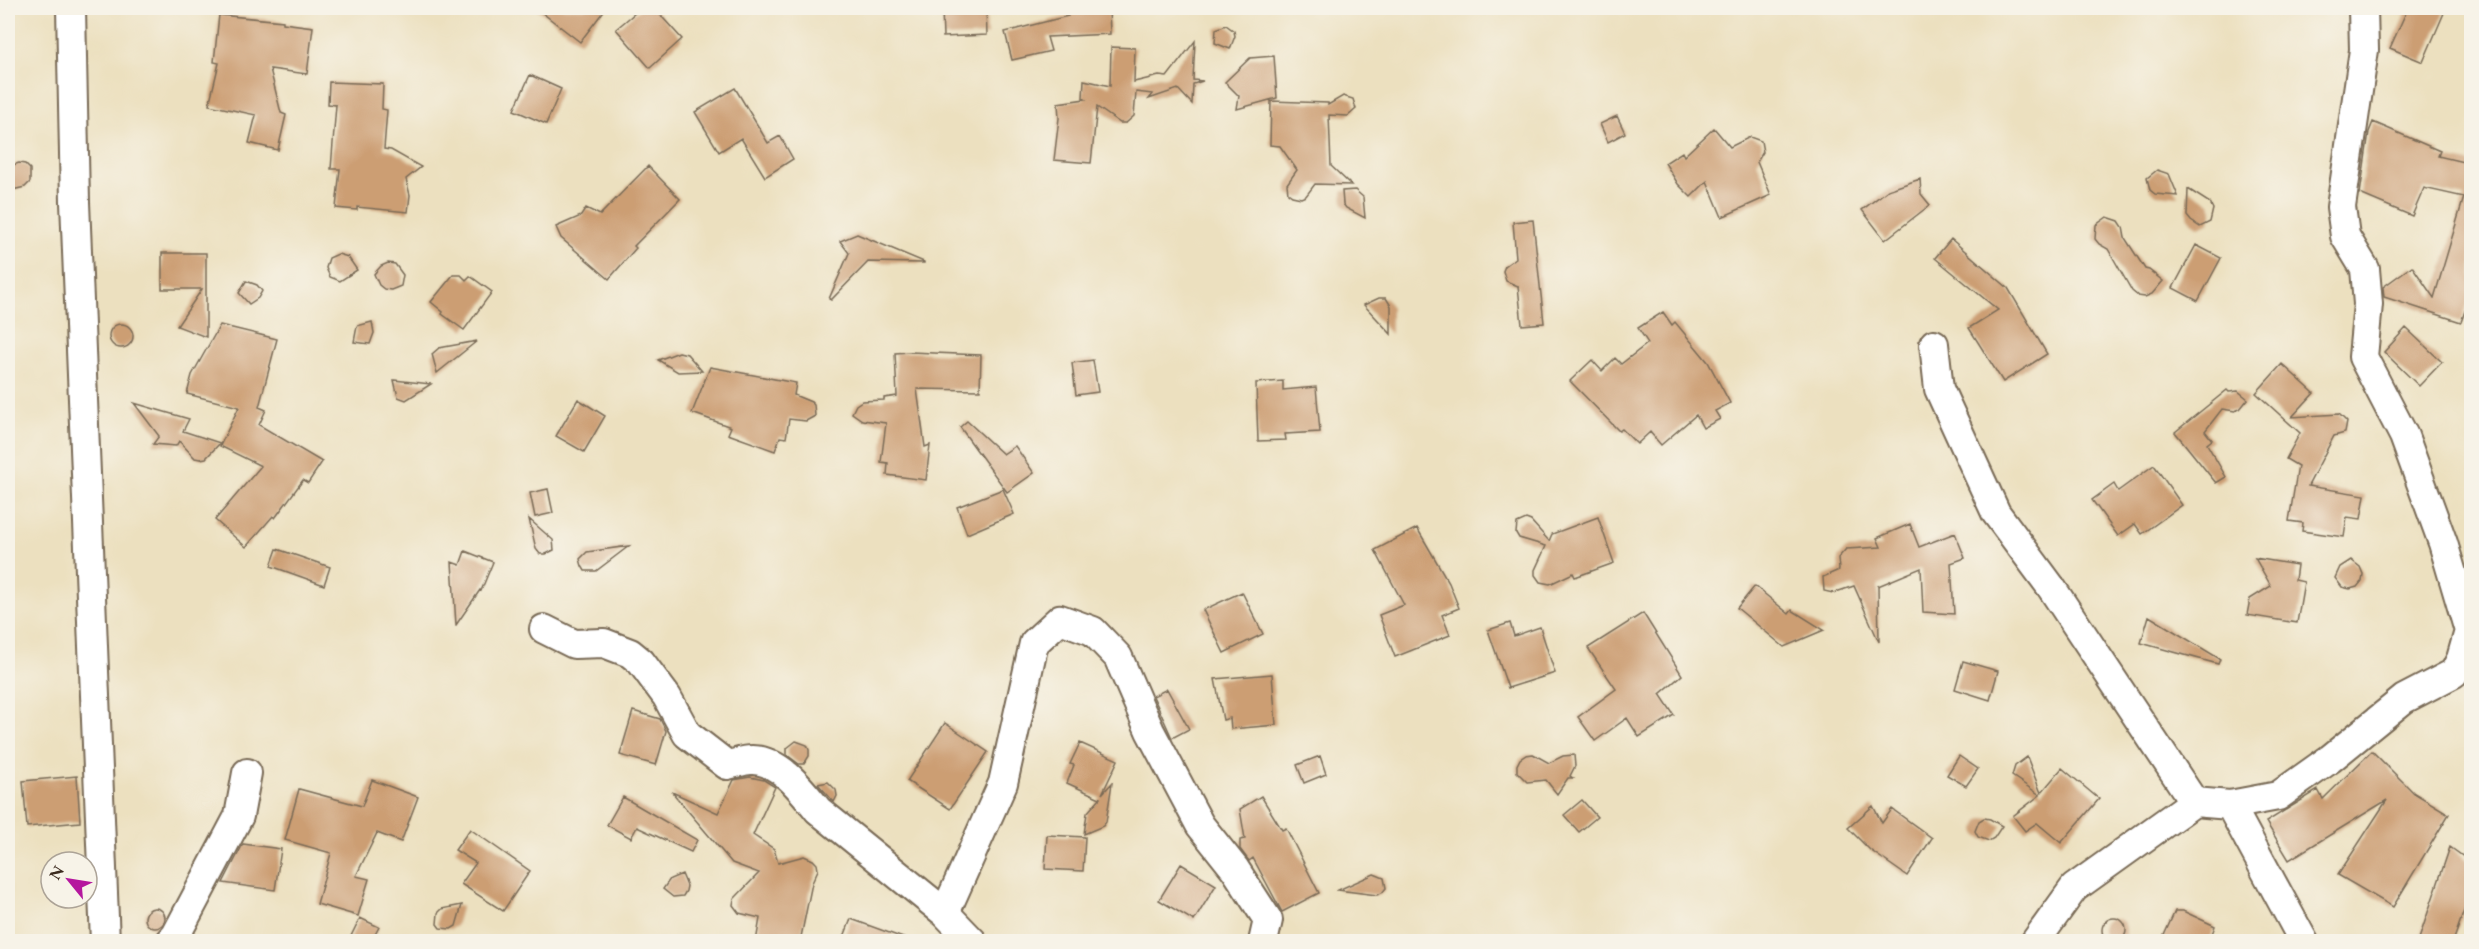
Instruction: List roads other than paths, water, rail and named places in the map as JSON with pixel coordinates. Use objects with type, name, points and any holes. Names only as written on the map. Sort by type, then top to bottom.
[{"type":"street","points":[[71,8],[75,202],[105,942]]},
{"type":"street","points":[[2035,942],[2074,888],[2194,801],[2230,805],[2278,796],[2330,759],[2404,699],[2454,673],[2461,659],[2469,631],[2444,543],[2404,436],[2363,357],[2368,304],[2365,269],[2345,236],[2341,207],[2364,50],[2362,8]]},
{"type":"street","points":[[1934,344],[1940,389],[1996,513],[2051,587],[2194,801]]},
{"type":"street","points":[[945,914],[1003,783],[1034,643],[1060,619],[1093,631],[1118,657],[1150,731],[1200,825],[1234,869],[1268,920],[1263,942]]},
{"type":"street","points":[[544,629],[574,644],[604,643],[630,653],[641,662],[667,697],[687,734],[727,765],[751,760],[773,765],[802,789],[818,810],[945,914],[973,942]]},
{"type":"street","points":[[170,942],[176,935],[239,816],[247,773]]},
{"type":"street","points":[[2230,805],[2304,942]]}]
